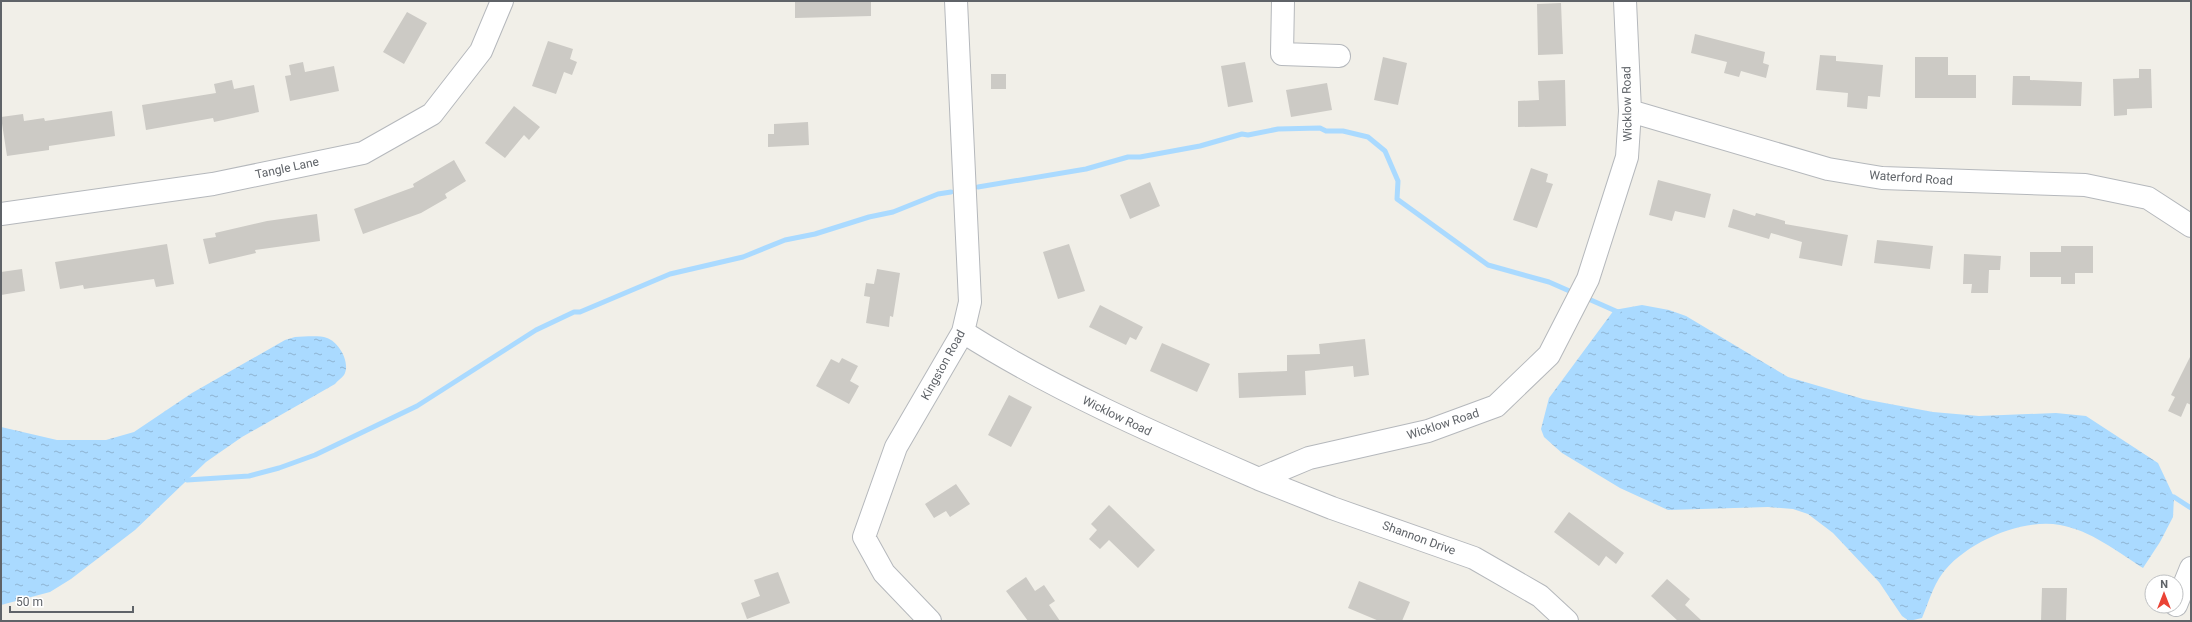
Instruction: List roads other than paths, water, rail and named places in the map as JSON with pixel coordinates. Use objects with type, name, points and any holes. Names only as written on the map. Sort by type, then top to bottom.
[{"type":"street","name":"Tangle Lane","points":[[1,214],[213,184],[363,153],[432,114],[481,51],[502,1]]},
{"type":"street","name":"Kingston Road","points":[[930,621],[884,573],[864,537],[896,447],[963,332],[970,302],[956,1]]},
{"type":"street","points":[[1283,1],[1282,54],[1339,56]]},
{"type":"street","name":"Wicklow Road","points":[[963,332],[995,352],[1082,398],[1157,435],[1259,479],[1309,458],[1428,431],[1496,406],[1549,355],[1588,279],[1628,157],[1630,111],[1625,1]]},
{"type":"street","name":"Waterford Road","points":[[1630,111],[1814,165],[1882,178],[2085,185],[2148,198],[2191,226]]},
{"type":"street","name":"Shannon Drive","points":[[1259,479],[1332,508],[1474,558],[1540,596],[1567,621]]},
{"type":"street","points":[[2184,585],[2191,568]]},
{"type":"water","points":[[1642,305],[1669,310],[1686,316],[1788,377],[1863,399],[1933,412],[1979,416],[2056,413],[2086,416],[2158,463],[2174,497],[2173,517],[2160,542],[2143,568],[2093,537],[2060,525],[2028,525],[1995,535],[1965,552],[1952,563],[1942,574],[1936,584],[1922,618],[1909,621],[1902,616],[1879,582],[1833,533],[1808,514],[1793,509],[1768,507],[1668,510],[1620,488],[1562,453],[1544,437],[1541,429],[1549,398],[1614,310]]},
{"type":"water","points":[[311,336],[331,340],[339,348],[345,359],[346,370],[344,375],[335,384],[242,437],[206,462],[135,530],[71,579],[50,592],[1,605],[1,427],[57,440],[106,440],[134,432],[192,393],[285,340],[295,337]]},
{"type":"waterway","points":[[978,187],[1086,169],[1128,157],[1140,157],[1200,146],[1242,134],[1248,135],[1278,129],[1320,128],[1326,131],[1343,131],[1368,137],[1385,151],[1398,181],[1397,199],[1488,265],[1549,282],[1574,293]]},
{"type":"waterway","points":[[187,480],[249,476],[279,468],[315,455],[417,406],[536,330],[574,312],[580,312],[670,274],[743,257],[785,240],[815,234],[869,217],[893,212],[938,194],[951,192]]},
{"type":"waterway","points":[[1584,297],[1618,312]]},
{"type":"waterway","points":[[2168,496],[2174,497],[2191,508]]}]
